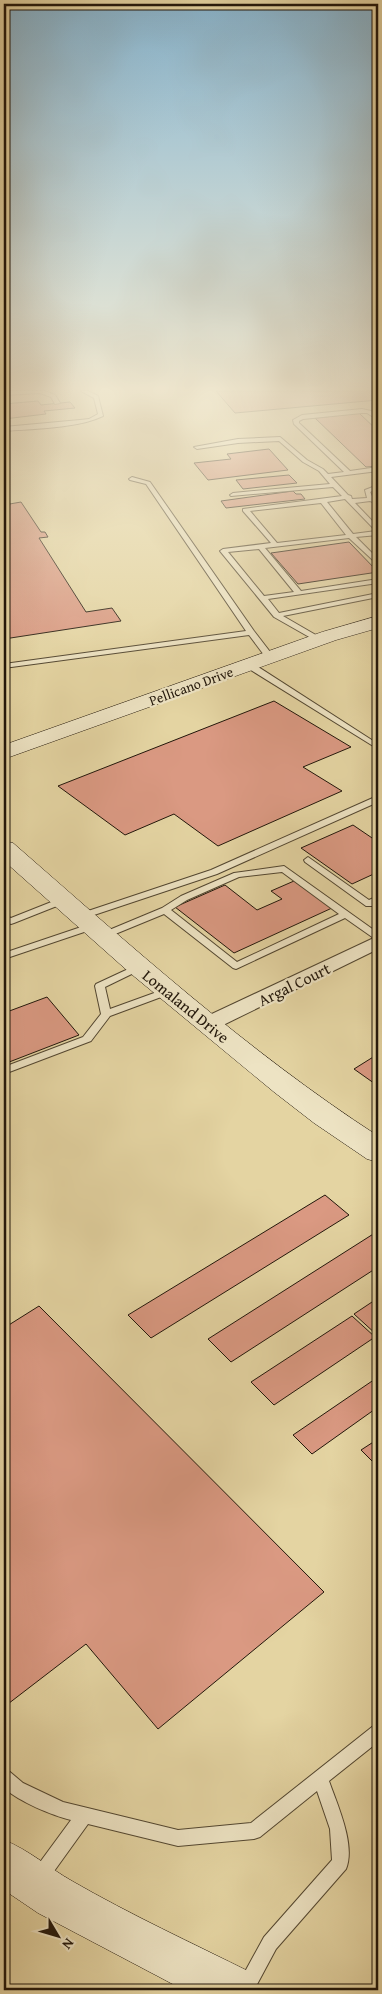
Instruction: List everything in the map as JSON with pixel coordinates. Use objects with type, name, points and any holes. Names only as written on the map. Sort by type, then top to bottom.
[{"type":"street","name":"Pellicano Drive","points":[[4,752],[318,640],[374,625]]},
{"type":"street","name":"Lomaland Drive","points":[[4,848],[139,967],[208,1024],[298,1096],[376,1147]]},
{"type":"street","name":"Argal Court","points":[[208,1024],[378,942]]},
{"type":"street","points":[[19,1873],[54,1897],[128,1937],[235,1990]]},
{"type":"lane","points":[[149,484],[251,633],[270,657]]},
{"type":"lane","points":[[233,495],[335,485],[378,531]]},
{"type":"lane","points":[[371,499],[367,491],[378,487]]},
{"type":"lane","points":[[276,545],[245,510],[350,499],[371,499],[378,502]]},
{"type":"lane","points":[[323,501],[351,536],[378,562]]},
{"type":"lane","points":[[318,640],[278,615],[223,551],[351,536],[378,531]]},
{"type":"lane","points":[[260,546],[299,593]]},
{"type":"lane","points":[[263,598],[378,581]]},
{"type":"lane","points":[[278,615],[378,595]]},
{"type":"lane","points":[[4,666],[251,633]]},
{"type":"lane","points":[[249,665],[378,747]]},
{"type":"lane","points":[[4,956],[86,919],[214,872],[378,799]]},
{"type":"lane","points":[[308,860],[378,910]]},
{"type":"lane","points":[[4,918],[11,921],[86,919],[165,910],[184,898],[237,875],[284,869],[378,937]]},
{"type":"lane","points":[[369,904],[378,899]]},
{"type":"lane","points":[[165,910],[236,966],[346,914]]},
{"type":"lane","points":[[106,1014],[100,986],[139,967]]},
{"type":"lane","points":[[4,1071],[87,1039],[106,1014],[169,990]]},
{"type":"lane","points":[[4,1778],[17,1789],[62,1810],[178,1838],[254,1831],[378,1732]]},
{"type":"lane","points":[[244,1990],[270,1943],[340,1862],[338,1829],[320,1778]]},
{"type":"lane","points":[[19,1873],[84,1816]]},
{"type":"building","points":[[239,484],[288,484],[243,489]]},
{"type":"building","points":[[293,491],[296,494],[301,494],[305,499],[226,508],[221,501]]},
{"type":"building","points":[[21,502],[41,532],[45,532],[48,537],[39,538],[86,612],[112,608],[121,621],[4,639],[4,505]]},
{"type":"building","points":[[349,542],[378,572],[298,584],[271,553]]},
{"type":"building","points":[[274,701],[351,747],[303,767],[342,791],[218,846],[174,814],[125,835],[58,786]]},
{"type":"building","points":[[353,825],[378,842],[378,872],[352,884],[301,848]]},
{"type":"building","points":[[294,881],[332,908],[234,953],[175,907],[225,885],[257,910],[282,899],[271,891]]},
{"type":"building","points":[[47,997],[79,1035],[4,1064],[4,1013]]},
{"type":"building","points":[[378,1054],[378,1086],[354,1069]]},
{"type":"building","points":[[325,1195],[349,1215],[151,1338],[128,1315]]},
{"type":"building","points":[[378,1231],[378,1267],[231,1362],[208,1339]]},
{"type":"building","points":[[378,1298],[378,1334],[377,1335],[354,1314]]},
{"type":"building","points":[[39,1306],[324,1592],[158,1729],[86,1644],[4,1707],[4,1328]]},
{"type":"building","points":[[352,1316],[375,1337],[274,1405],[251,1382]]},
{"type":"building","points":[[378,1377],[378,1407],[312,1454],[293,1435]]},
{"type":"building","points":[[378,1439],[378,1467],[361,1450]]}]
